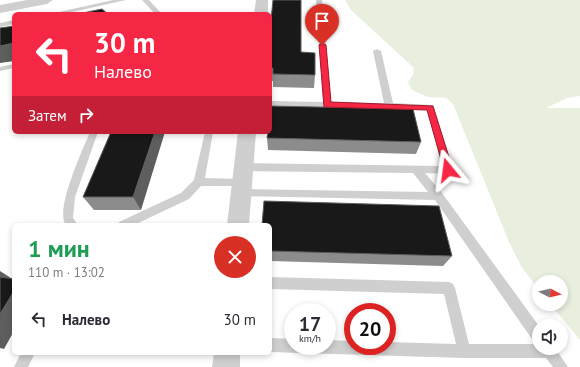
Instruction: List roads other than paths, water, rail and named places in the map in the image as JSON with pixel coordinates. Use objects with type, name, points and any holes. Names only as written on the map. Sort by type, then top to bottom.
[{"type":"street","points":[[0,8],[47,0]]},
{"type":"street","points":[[261,12],[262,0]]},
{"type":"street","points":[[238,223],[247,134]]},
{"type":"street","points":[[226,367],[227,355]]},
{"type":"lane","points":[[61,12],[102,2],[124,0]]},
{"type":"lane","points":[[145,0],[157,12]]},
{"type":"lane","points":[[319,0],[327,105]]},
{"type":"lane","points":[[0,25],[12,22]]},
{"type":"lane","points":[[377,51],[389,106]]},
{"type":"lane","points":[[0,69],[12,66]]},
{"type":"lane","points":[[199,182],[242,181],[416,170],[448,170],[430,107],[272,104]]},
{"type":"lane","points":[[71,223],[68,220],[70,197],[93,134]]},
{"type":"lane","points":[[127,223],[185,196],[199,182],[209,134]]},
{"type":"lane","points":[[416,170],[438,196],[532,327]]},
{"type":"lane","points":[[242,181],[438,196]]},
{"type":"lane","points":[[272,283],[449,288],[464,351]]},
{"type":"lane","points":[[272,345],[464,351],[532,350]]},
{"type":"lane","points":[[21,367],[27,355]]},
{"type":"lane","points":[[552,355],[561,367]]}]
